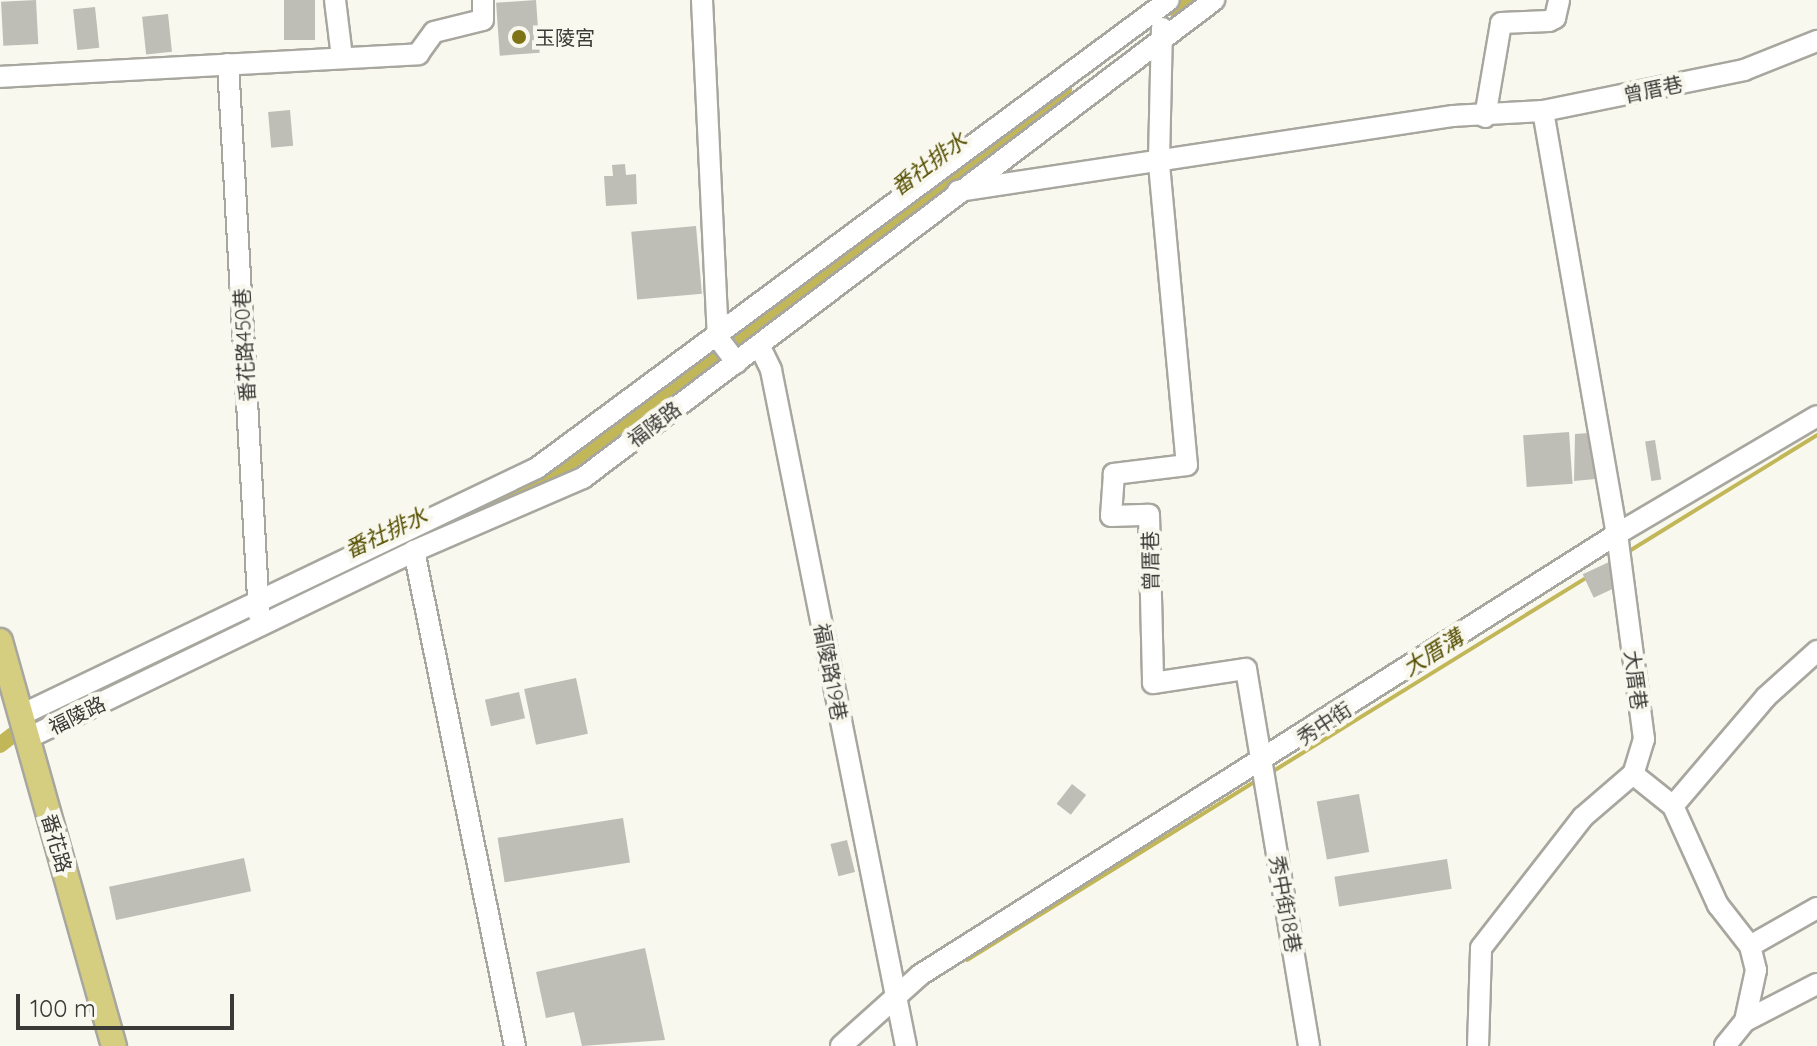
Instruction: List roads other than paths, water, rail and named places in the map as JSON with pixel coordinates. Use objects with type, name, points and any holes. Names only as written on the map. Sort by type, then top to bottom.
[{"type":"main road","name":"番花路","points":[[1,647],[114,1046]]},
{"type":"street","points":[[335,0],[342,57]]},
{"type":"street","points":[[0,77],[418,54],[434,32],[483,20],[483,0]]},
{"type":"street","points":[[702,0],[718,338],[737,363]]},
{"type":"street","name":"福陵路","points":[[24,727],[260,626],[414,551],[583,478],[760,347],[958,191],[1214,0]]},
{"type":"street","points":[[1485,117],[1501,23],[1549,21],[1555,18],[1559,0]]},
{"type":"street","points":[[24,727],[259,604],[537,468],[718,338],[1164,2]]},
{"type":"street","name":"曾厝巷","points":[[1164,2],[1159,164],[1187,465],[1114,474],[1111,516],[1149,515],[1153,683],[1246,669],[1262,763]]},
{"type":"street","name":"曾厝巷","points":[[958,191],[1159,164],[1453,116],[1485,117],[1543,111],[1744,70],[1817,41]]},
{"type":"street","name":"番花路450巷","points":[[228,64],[260,626]]},
{"type":"street","name":"大厝巷","points":[[1543,111],[1617,534],[1644,739],[1633,774]]},
{"type":"street","name":"福陵路19巷","points":[[760,347],[771,370],[896,998]]},
{"type":"street","name":"秀中街","points":[[841,1046],[920,975],[1262,763],[1617,534],[1817,416]]},
{"type":"street","points":[[414,551],[515,1046]]},
{"type":"street","points":[[1673,806],[1766,697],[1817,651]]},
{"type":"street","name":"秀中街18巷","points":[[1262,763],[1309,1046]]},
{"type":"street","points":[[1478,1046],[1481,948],[1583,817],[1633,774],[1673,806],[1718,905],[1750,946],[1756,970],[1745,1021]]},
{"type":"street","points":[[1750,946],[1817,908]]},
{"type":"street","points":[[1725,1046],[1745,1021],[1817,984]]},
{"type":"street","points":[[896,998],[906,1046]]},
{"type":"waterway","name":"番社排水","points":[[1173,8],[1184,0]]},
{"type":"waterway","name":"番社排水","points":[[734,339],[1064,89]]},
{"type":"waterway","name":"番社排水","points":[[478,513],[542,483],[714,354]]},
{"type":"waterway","name":"大厝溝","points":[[1631,550],[1817,435]]},
{"type":"waterway","name":"大厝溝","points":[[1275,770],[1589,576]]},
{"type":"waterway","name":"番社排水","points":[[0,745],[13,735]]},
{"type":"waterway","name":"大厝溝","points":[[967,960],[1253,783]]},
{"type":"place","name":"玉陵宮","points":[[519,37]]}]
